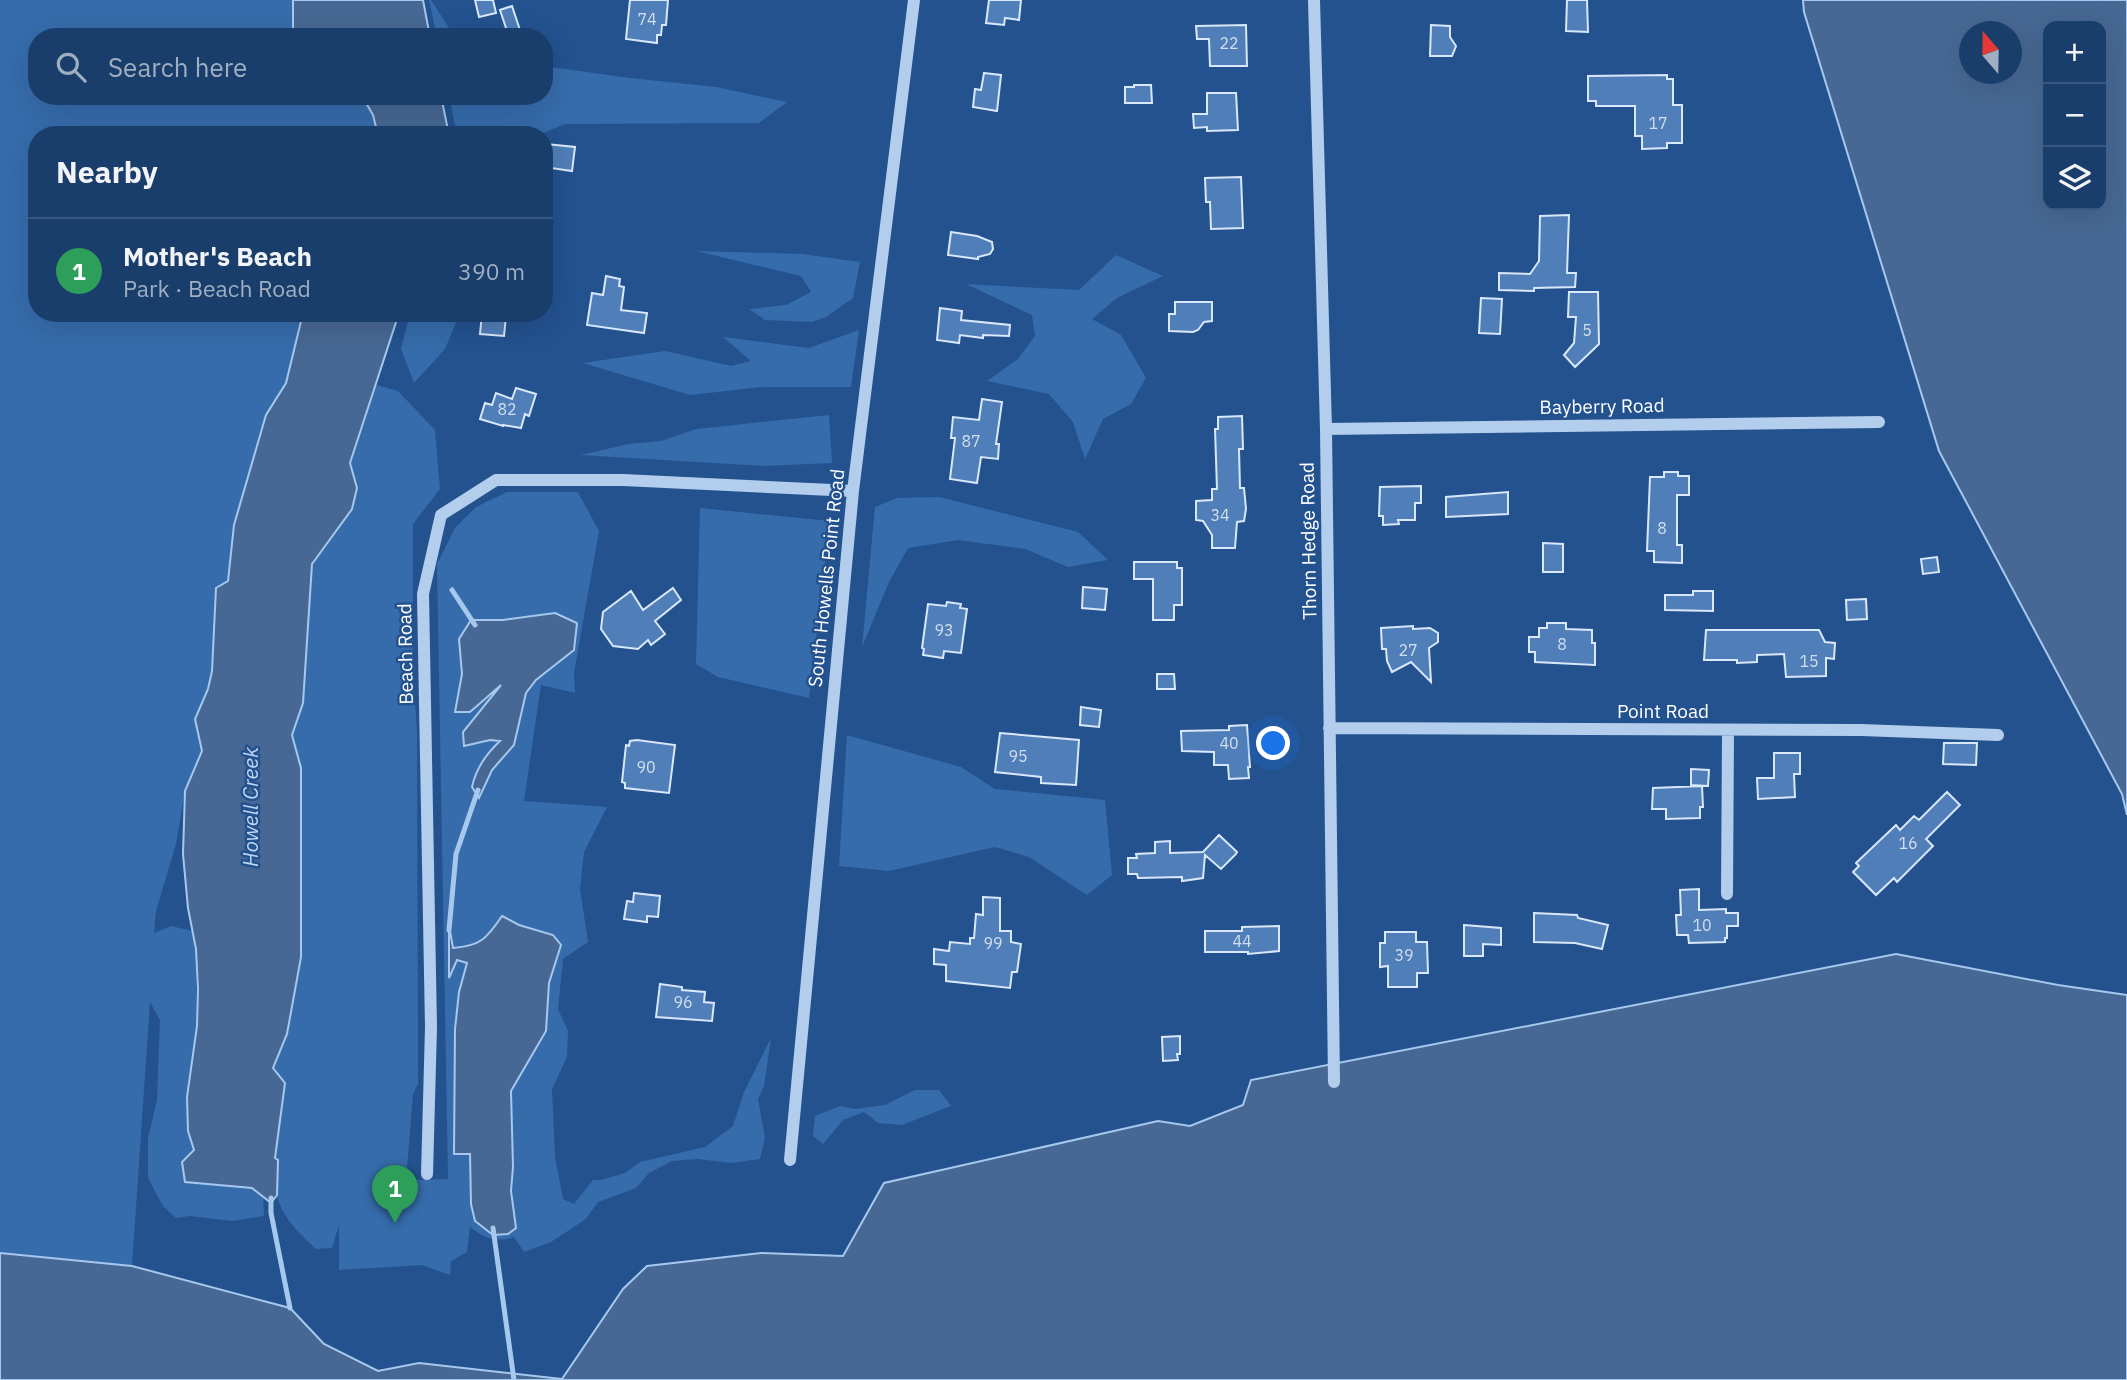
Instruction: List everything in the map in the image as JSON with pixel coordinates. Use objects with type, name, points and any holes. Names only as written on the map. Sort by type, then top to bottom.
[{"type":"street","name":"South Howells Point Road","points":[[790,1160],[853,491],[914,0]]},
{"type":"street","name":"Thorn Hedge Road","points":[[1314,0],[1326,429],[1334,1082]]},
{"type":"street","name":"Bayberry Road","points":[[1326,429],[1879,422]]},
{"type":"street","name":"Beach Road","points":[[427,1174],[431,1027],[423,594],[441,515],[496,480],[623,480],[853,491]]},
{"type":"street","name":"Point Road","points":[[1329,728],[1873,731],[1998,735]]},
{"type":"street","points":[[1727,894],[1728,730]]},
{"type":"shaded area","points":[[0,0],[293,0],[293,28],[28,28],[28,105],[367,105],[376,126],[28,126],[28,322],[302,322],[286,383],[266,415],[234,525],[228,581],[216,588],[214,656],[208,689],[195,719],[202,751],[185,791],[176,844],[156,911],[154,933],[171,926],[193,931],[196,949],[197,1026],[187,1097],[188,1131],[194,1150],[185,1182],[252,1188],[263,1196],[264,1216],[233,1221],[190,1216],[176,1218],[163,1206],[148,1178],[148,1138],[157,1100],[160,1020],[150,1002],[132,1266],[0,1253]]},
{"type":"shaded area","points":[[429,0],[449,28],[435,28]]},
{"type":"shaded area","points":[[553,67],[716,87],[787,102],[759,123],[565,124],[553,129],[553,126],[455,126],[451,105],[553,105]]},
{"type":"shaded area","points":[[696,251],[802,254],[860,262],[853,298],[826,317],[812,322],[765,320],[749,309],[786,305],[811,292],[801,276]]},
{"type":"shaded area","points":[[1116,255],[1163,276],[1117,298],[1092,319],[1121,335],[1146,378],[1131,404],[1103,419],[1085,459],[1073,422],[1049,394],[987,381],[1018,359],[1035,336],[1032,315],[966,284],[1079,290]]},
{"type":"shaded area","points":[[408,322],[456,322],[445,349],[414,383],[401,349]]},
{"type":"shaded area","points":[[859,330],[851,387],[762,387],[690,395],[583,363],[665,351],[731,366],[751,361],[723,337],[809,348]]},
{"type":"shaded area","points":[[376,385],[398,391],[435,430],[440,489],[413,524],[413,671],[417,732],[418,1084],[413,1094],[406,1180],[448,1179],[437,564],[455,528],[476,507],[507,492],[578,492],[599,531],[574,673],[575,693],[541,685],[524,801],[607,807],[584,852],[580,889],[588,942],[563,959],[558,1009],[568,1031],[567,1057],[552,1089],[555,1157],[563,1199],[574,1204],[593,1180],[625,1173],[640,1162],[705,1147],[733,1126],[744,1092],[771,1038],[764,1086],[758,1099],[765,1138],[760,1159],[731,1163],[698,1159],[672,1161],[649,1173],[636,1188],[598,1202],[586,1219],[551,1242],[524,1252],[514,1237],[502,1240],[491,1238],[470,1227],[467,1252],[451,1261],[450,1275],[422,1265],[339,1270],[339,1225],[332,1248],[316,1249],[286,1216],[276,1191],[275,1158],[285,1083],[273,1068],[287,1034],[301,957],[301,768],[292,735],[312,564],[352,509],[357,488],[350,464]],"holes":[[[471,620],[503,620],[574,650],[536,680],[526,693],[514,745],[492,770],[479,797],[501,741],[490,740],[464,746],[463,732],[505,680],[456,712],[462,674],[459,639]],[[503,916],[519,925],[553,935],[561,945],[549,983],[546,1031],[511,1091],[511,1191],[516,1228],[472,1166],[470,1153],[454,1153],[455,1029],[459,992],[467,962],[457,960],[449,976],[449,930],[453,948],[470,945],[488,936]]]},
{"type":"shaded area","points":[[829,415],[832,463],[763,466],[580,455],[629,444],[661,441],[696,429]]},
{"type":"shaded area","points":[[939,497],[1078,532],[1108,560],[1068,567],[1025,549],[958,540],[908,548],[889,582],[862,647],[875,507],[897,498]]},
{"type":"shaded area","points":[[700,508],[830,521],[809,698],[718,677],[696,664]]},
{"type":"shaded area","points":[[847,735],[961,767],[995,789],[1105,800],[1112,875],[1087,895],[1029,857],[995,847],[889,871],[839,866]]},
{"type":"shaded area","points":[[915,1090],[939,1090],[951,1106],[902,1125],[878,1123],[864,1112],[843,1120],[823,1144],[813,1136],[815,1116],[840,1106],[855,1109],[885,1105]]},
{"type":"water","points":[[293,0],[423,0],[428,28],[293,28]]},
{"type":"water","points":[[1803,0],[2127,0],[2127,815],[2122,794],[1939,451],[1804,12]]},
{"type":"water","points":[[367,105],[443,105],[447,126],[376,126]]},
{"type":"water","points":[[301,322],[396,322],[350,463],[357,488],[352,509],[312,564],[303,703],[292,735],[301,768],[301,957],[287,1034],[273,1068],[285,1083],[275,1158],[278,1160],[277,1195],[271,1203],[252,1188],[185,1182],[182,1162],[194,1150],[188,1131],[187,1097],[197,1026],[198,989],[196,949],[188,908],[183,854],[185,791],[202,751],[195,719],[208,689],[212,671],[216,588],[228,581],[234,525],[266,415],[286,383]]},
{"type":"water","points":[[555,613],[577,623],[574,650],[536,680],[526,693],[514,745],[492,770],[479,798],[472,787],[476,774],[486,756],[500,741],[490,740],[464,746],[463,732],[501,685],[470,712],[455,712],[462,674],[459,639],[471,620],[503,620]]},
{"type":"water","points":[[502,916],[519,925],[553,935],[561,945],[549,983],[546,1031],[511,1091],[511,1191],[516,1228],[508,1234],[493,1235],[475,1221],[471,1204],[470,1154],[454,1154],[455,1029],[459,992],[467,963],[457,960],[449,978],[449,925],[453,948],[463,947],[482,940]]},
{"type":"water","points":[[1896,954],[2058,985],[2127,995],[2127,1380],[0,1380],[0,1253],[132,1266],[290,1308],[324,1344],[378,1371],[419,1363],[562,1379],[623,1289],[647,1266],[761,1253],[843,1256],[884,1183],[1158,1121],[1190,1126],[1243,1105],[1251,1080]]},
{"type":"building","points":[[475,0],[493,0],[496,13],[479,17]]},
{"type":"building","points":[[630,0],[668,0],[666,25],[662,25],[661,35],[657,35],[657,43],[626,39]]},
{"type":"building","points":[[989,0],[1021,0],[1019,20],[1005,18],[1004,25],[986,23]]},
{"type":"building","points":[[1567,0],[1587,0],[1588,32],[1566,31]]},
{"type":"building","points":[[512,6],[519,28],[506,28],[500,10]]},
{"type":"building","points":[[1246,25],[1247,66],[1210,66],[1209,39],[1197,39],[1196,26]]},
{"type":"building","points":[[1431,25],[1450,26],[1450,37],[1456,46],[1452,56],[1430,56]]},
{"type":"building","points":[[984,73],[1001,75],[997,111],[973,107],[975,89],[981,90]]},
{"type":"building","points":[[1667,75],[1667,79],[1673,79],[1673,105],[1682,105],[1682,143],[1667,143],[1667,148],[1642,149],[1642,136],[1635,136],[1635,106],[1596,106],[1596,101],[1588,101],[1588,76]]},
{"type":"building","points":[[1151,85],[1152,103],[1125,103],[1125,87]]},
{"type":"building","points":[[1207,93],[1236,93],[1238,130],[1207,131],[1207,127],[1194,128],[1193,114],[1207,114]]},
{"type":"building","points":[[553,145],[575,147],[572,171],[553,168]]},
{"type":"building","points":[[1241,177],[1243,228],[1211,229],[1210,202],[1206,202],[1205,178]]},
{"type":"building","points":[[1569,215],[1567,273],[1576,273],[1575,287],[1534,288],[1534,291],[1499,290],[1499,273],[1530,274],[1539,261],[1540,216]]},
{"type":"building","points":[[951,232],[977,236],[992,242],[993,249],[990,254],[978,259],[948,255]]},
{"type":"building","points":[[606,276],[620,279],[619,286],[624,287],[621,310],[647,313],[644,333],[587,325],[592,293],[603,295]]},
{"type":"building","points":[[1569,292],[1598,292],[1599,344],[1575,367],[1564,355],[1574,343],[1576,317],[1568,317]]},
{"type":"building","points":[[1481,298],[1502,299],[1500,334],[1479,333]]},
{"type":"building","points":[[1175,302],[1212,302],[1212,321],[1204,322],[1193,332],[1169,331],[1169,314],[1175,314]]},
{"type":"building","points":[[940,308],[962,311],[961,320],[1010,325],[1009,336],[983,335],[983,338],[960,335],[959,343],[937,340]]},
{"type":"building","points":[[481,322],[505,322],[504,336],[480,334]]},
{"type":"building","points":[[516,388],[536,394],[529,416],[525,414],[521,428],[480,419],[485,403],[492,405],[496,393],[512,399]]},
{"type":"building","points":[[982,399],[1002,402],[996,444],[999,444],[998,459],[981,457],[977,483],[950,479],[955,438],[951,438],[953,417],[979,420]]},
{"type":"building","points":[[1242,416],[1243,449],[1239,449],[1240,488],[1244,488],[1246,509],[1244,521],[1237,522],[1235,548],[1212,548],[1212,535],[1203,521],[1196,520],[1196,501],[1212,500],[1212,489],[1217,489],[1215,429],[1218,429],[1218,417]]},
{"type":"building","points":[[1664,472],[1678,472],[1678,476],[1689,476],[1689,495],[1677,495],[1677,545],[1682,545],[1682,563],[1654,562],[1654,551],[1647,551],[1650,477],[1664,477]]},
{"type":"building","points":[[1421,486],[1421,503],[1415,503],[1415,520],[1398,520],[1399,524],[1383,525],[1383,516],[1379,516],[1380,487]]},
{"type":"building","points":[[1508,492],[1508,514],[1446,517],[1446,497]]},
{"type":"building","points":[[1543,543],[1563,544],[1563,572],[1543,572]]},
{"type":"building","points":[[1937,557],[1939,572],[1923,574],[1921,559]]},
{"type":"building","points":[[1134,562],[1177,562],[1177,568],[1182,568],[1182,605],[1174,605],[1174,620],[1153,620],[1153,579],[1134,579]]},
{"type":"building","points":[[1083,587],[1107,589],[1105,610],[1082,608]]},
{"type":"building","points":[[673,588],[681,600],[655,621],[665,634],[651,645],[648,640],[638,649],[613,646],[601,629],[603,612],[631,591],[643,610]]},
{"type":"building","points":[[1693,591],[1713,591],[1713,611],[1665,610],[1665,595],[1693,595]]},
{"type":"building","points":[[1866,599],[1867,619],[1847,620],[1846,600]]},
{"type":"building","points":[[947,602],[961,604],[960,608],[967,609],[961,653],[944,651],[943,658],[923,655],[928,604],[946,606]]},
{"type":"building","points":[[1547,623],[1566,623],[1566,629],[1592,630],[1595,665],[1535,662],[1535,652],[1529,652],[1529,637],[1539,637],[1539,628],[1547,628]]},
{"type":"building","points":[[1413,626],[1413,629],[1430,628],[1438,633],[1438,642],[1429,648],[1431,682],[1411,662],[1392,672],[1386,649],[1382,649],[1381,628]]},
{"type":"building","points":[[1706,630],[1819,630],[1825,642],[1835,643],[1834,659],[1826,658],[1826,676],[1786,677],[1784,654],[1757,655],[1757,662],[1704,660]]},
{"type":"building","points":[[1157,674],[1174,674],[1175,689],[1157,689]]},
{"type":"building","points":[[1081,707],[1101,710],[1099,727],[1080,725]]},
{"type":"building","points":[[1247,725],[1249,778],[1229,779],[1228,765],[1214,765],[1214,752],[1182,751],[1181,731],[1229,730],[1229,726]]},
{"type":"building","points":[[1000,733],[1079,740],[1076,785],[1041,783],[1041,777],[995,772]]},
{"type":"building","points":[[630,741],[675,745],[669,793],[625,788],[625,783],[622,782],[626,745],[629,746]]},
{"type":"building","points":[[1944,743],[1977,743],[1976,765],[1943,764]]},
{"type":"building","points":[[1774,753],[1800,753],[1800,774],[1794,774],[1795,797],[1758,799],[1757,778],[1774,778]]},
{"type":"building","points":[[1691,769],[1709,770],[1708,786],[1691,785]]},
{"type":"building","points":[[1702,786],[1703,807],[1700,807],[1700,818],[1666,819],[1666,809],[1652,809],[1653,788]]},
{"type":"building","points":[[1947,792],[1960,805],[1926,839],[1933,846],[1897,882],[1894,878],[1876,895],[1853,872],[1859,866],[1856,863],[1896,825],[1900,830],[1914,816],[1919,820]]},
{"type":"building","points":[[1219,835],[1237,852],[1221,869],[1205,855],[1203,878],[1182,881],[1182,877],[1138,878],[1137,874],[1128,874],[1128,858],[1137,858],[1136,854],[1155,853],[1155,842],[1170,841],[1170,853],[1203,852]]},
{"type":"building","points":[[1699,889],[1699,910],[1726,909],[1726,913],[1738,913],[1738,926],[1727,926],[1725,942],[1689,943],[1688,935],[1677,935],[1676,915],[1681,915],[1680,890]]},
{"type":"building","points":[[634,893],[660,896],[658,917],[647,916],[647,922],[624,919],[627,901],[633,902]]},
{"type":"building","points":[[983,897],[1000,898],[1000,931],[1011,931],[1011,942],[1021,944],[1017,972],[1012,972],[1010,988],[946,981],[946,965],[934,964],[934,949],[949,951],[950,942],[970,944],[970,938],[974,938],[976,914],[983,915]]},
{"type":"building","points":[[1534,913],[1577,915],[1578,918],[1608,925],[1602,949],[1575,943],[1534,942]]},
{"type":"building","points":[[1464,925],[1501,928],[1501,945],[1483,944],[1483,956],[1464,956]]},
{"type":"building","points":[[1279,926],[1279,951],[1248,954],[1205,952],[1205,931],[1242,931],[1242,927]]},
{"type":"building","points":[[1385,932],[1416,932],[1416,942],[1427,942],[1428,973],[1417,973],[1417,987],[1388,987],[1388,966],[1380,967],[1380,943],[1385,943]]},
{"type":"building","points":[[660,984],[705,992],[704,1002],[714,1003],[712,1021],[656,1017]]},
{"type":"building","points":[[1180,1036],[1178,1060],[1163,1061],[1162,1037]]},
{"type":"waterway","points":[[452,590],[475,625]]},
{"type":"waterway","points":[[449,930],[456,854],[478,790]]},
{"type":"waterway","name":"Howell Creek","points":[[271,1198],[271,1213],[290,1308]]},
{"type":"waterway","points":[[493,1228],[514,1380]]},
{"type":"place","name":"Mother's Beach","points":[[395,1223]]}]
